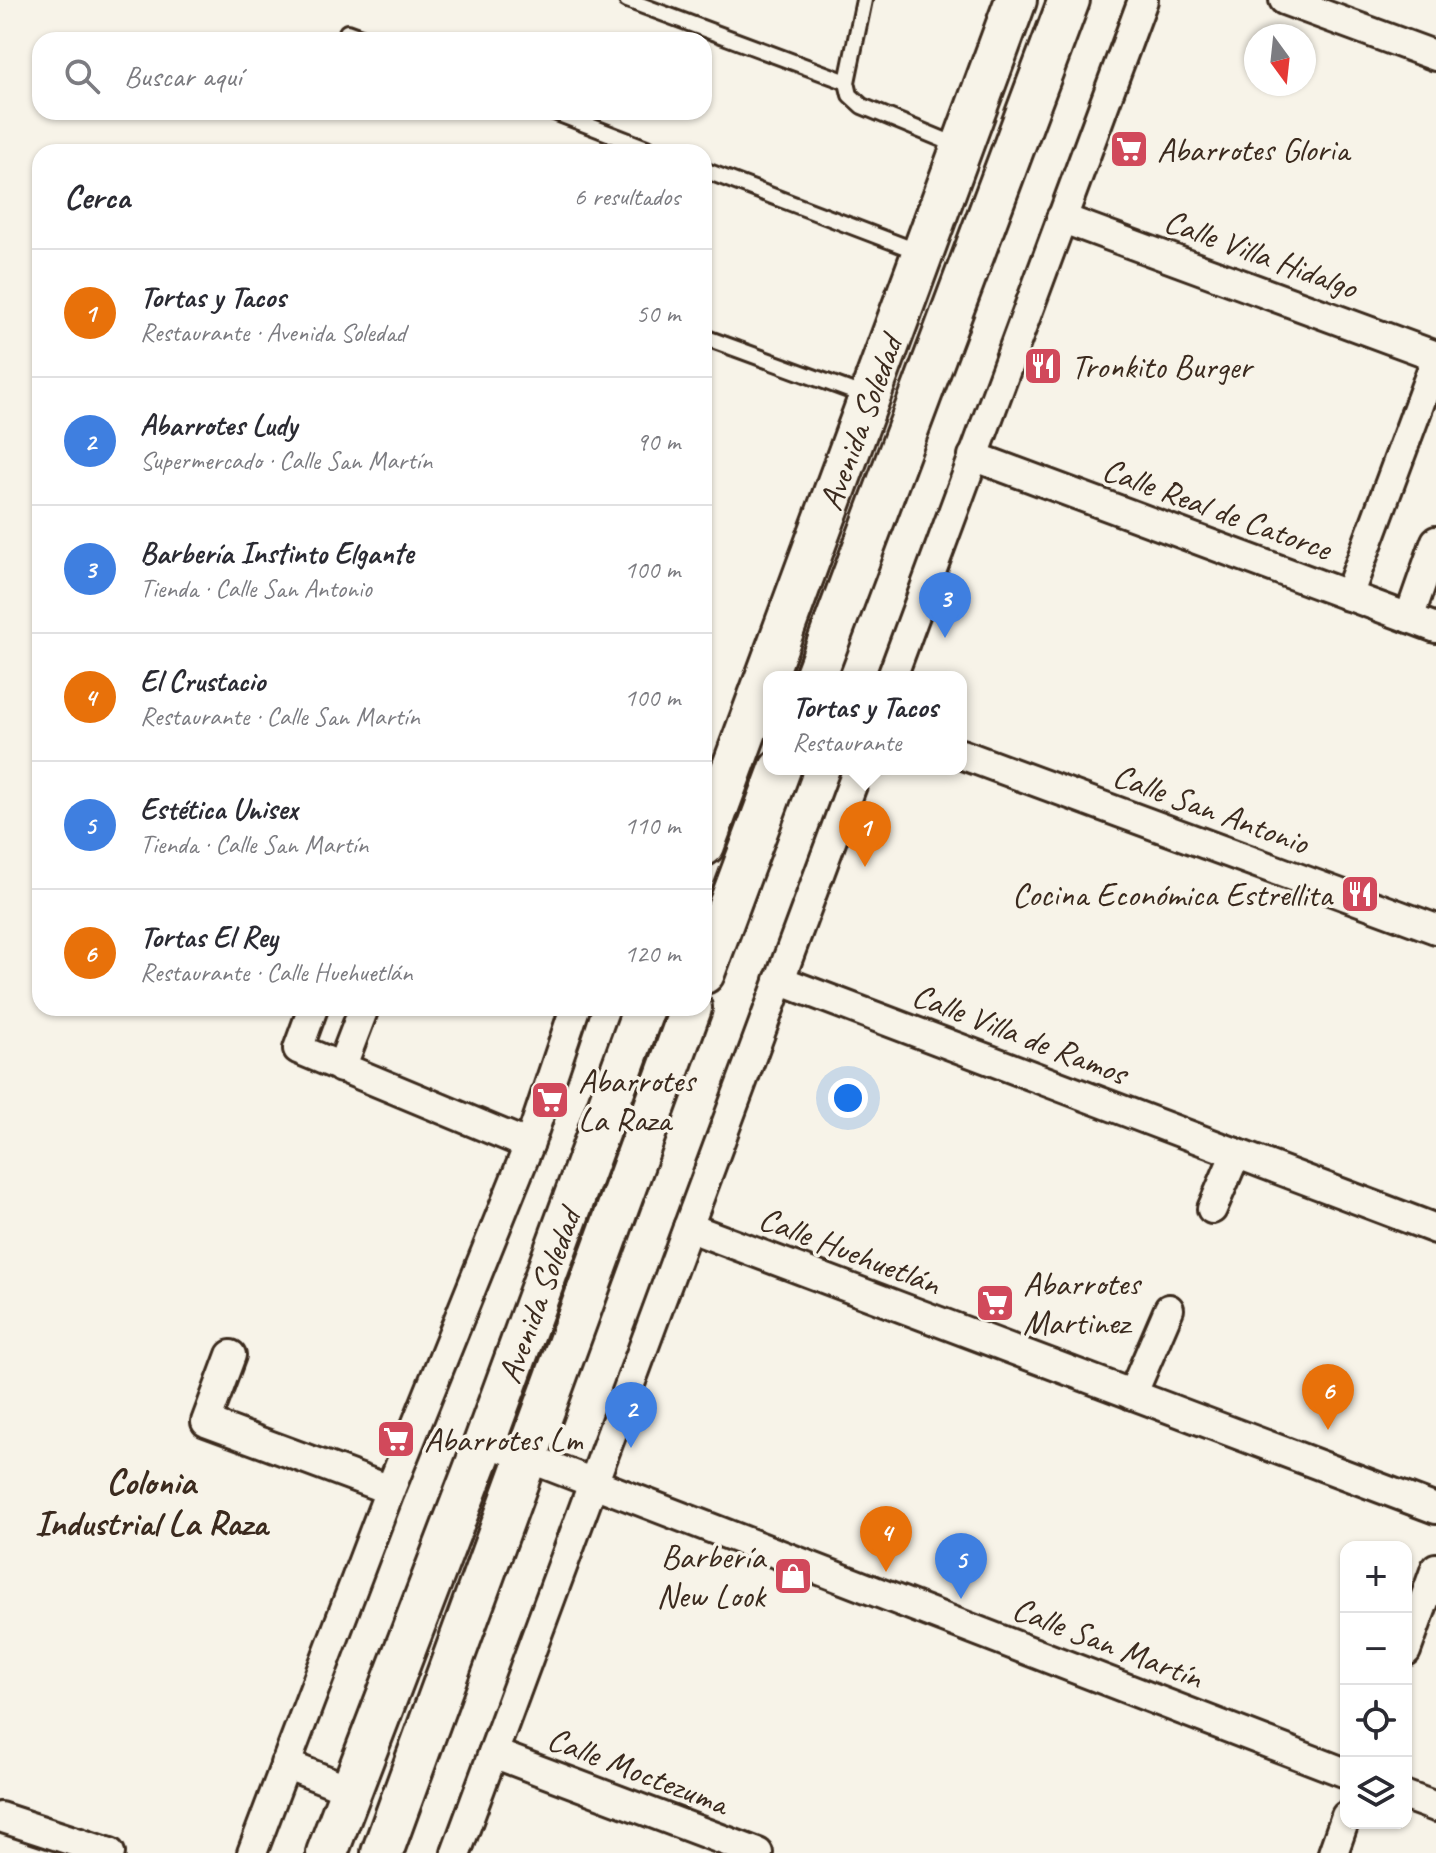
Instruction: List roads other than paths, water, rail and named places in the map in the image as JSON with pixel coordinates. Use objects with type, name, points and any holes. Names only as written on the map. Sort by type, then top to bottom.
[{"type":"street","name":"Avenida Soledad","points":[[771,671],[1016,0]]},
{"type":"street","name":"Avenida Soledad","points":[[817,671],[1069,0]]},
{"type":"street","points":[[894,671],[1143,0]]},
{"type":"street","points":[[1284,0],[1436,56]]},
{"type":"street","name":"Calle Villa Hidalgo","points":[[1061,218],[1436,358]]},
{"type":"street","points":[[1348,596],[1436,358]]},
{"type":"street","name":"Calle Real de Catorce","points":[[973,456],[1436,628]]},
{"type":"street","points":[[1409,618],[1436,541]]},
{"type":"street","name":"Avenida Soledad","points":[[712,824],[763,694]]},
{"type":"street","name":"Calle San Antonio","points":[[967,756],[1436,929]]},
{"type":"street","points":[[712,952],[778,775]]},
{"type":"street","points":[[456,1853],[856,775]]},
{"type":"street","name":"Calle Villa de Ramos","points":[[779,980],[1436,1229]]},
{"type":"street","points":[[310,1016],[298,1049],[529,1145]]},
{"type":"street","points":[[341,1068],[361,1016]]},
{"type":"street","points":[[252,1853],[390,1490],[529,1145],[572,1016]]},
{"type":"street","name":"Avenida Soledad","points":[[327,1853],[485,1441],[641,1016]]},
{"type":"street","name":"Avenida Soledad","points":[[382,1853],[688,1016]]},
{"type":"street","points":[[1212,1209],[1236,1153]]},
{"type":"street","name":"Calle Huehuetlán","points":[[688,1227],[1436,1509]]},
{"type":"street","points":[[1132,1395],[1169,1309]]},
{"type":"street","points":[[231,1355],[206,1422],[390,1490]]},
{"type":"street","name":"Calle San Martín","points":[[485,1441],[1340,1771]]},
{"type":"street","points":[[1412,1634],[1436,1568]]},
{"type":"street","name":"Calle Moctezuma","points":[[493,1753],[758,1853]]},
{"type":"street","points":[[285,1764],[351,1790]]},
{"type":"street","points":[[1412,1798],[1436,1807]]},
{"type":"street","points":[[0,1817],[110,1853]]},
{"type":"street","points":[[1333,1853],[1341,1829]]},
{"type":"lane","points":[[627,0],[847,82]]},
{"type":"lane","points":[[864,0],[847,82],[850,95],[862,106],[962,147]]},
{"type":"lane","points":[[575,120],[636,144]]},
{"type":"lane","points":[[712,173],[922,254]]},
{"type":"lane","points":[[712,340],[869,397]]},
{"type":"place","name":"Abarrotes Gloria","points":[[1129,149]]},
{"type":"place","name":"Tronkito Burger","points":[[1043,366]]},
{"type":"place","name":"Barbería Instinto Elgante","points":[[945,638]]},
{"type":"place","name":"Tortas y Tacos","points":[[865,867]]},
{"type":"place","name":"Cocina Económica Estrellita","points":[[1360,894]]},
{"type":"place","name":"Abarrotes La Raza","points":[[550,1100]]},
{"type":"place","name":"Abarrotes Martinez","points":[[995,1303]]},
{"type":"place","name":"Tortas El Rey","points":[[1328,1430]]},
{"type":"place","name":"Abarrotes Lm","points":[[396,1439]]},
{"type":"place","name":"Abarrotes Ludy","points":[[631,1448]]},
{"type":"place","name":"El Crustacio","points":[[886,1572]]},
{"type":"place","name":"Barbería New Look","points":[[793,1576]]},
{"type":"place","name":"Estética Unisex","points":[[961,1599]]},
{"type":"district","name":"Colonia Industrial La Raza","points":[[151,1502]]}]
